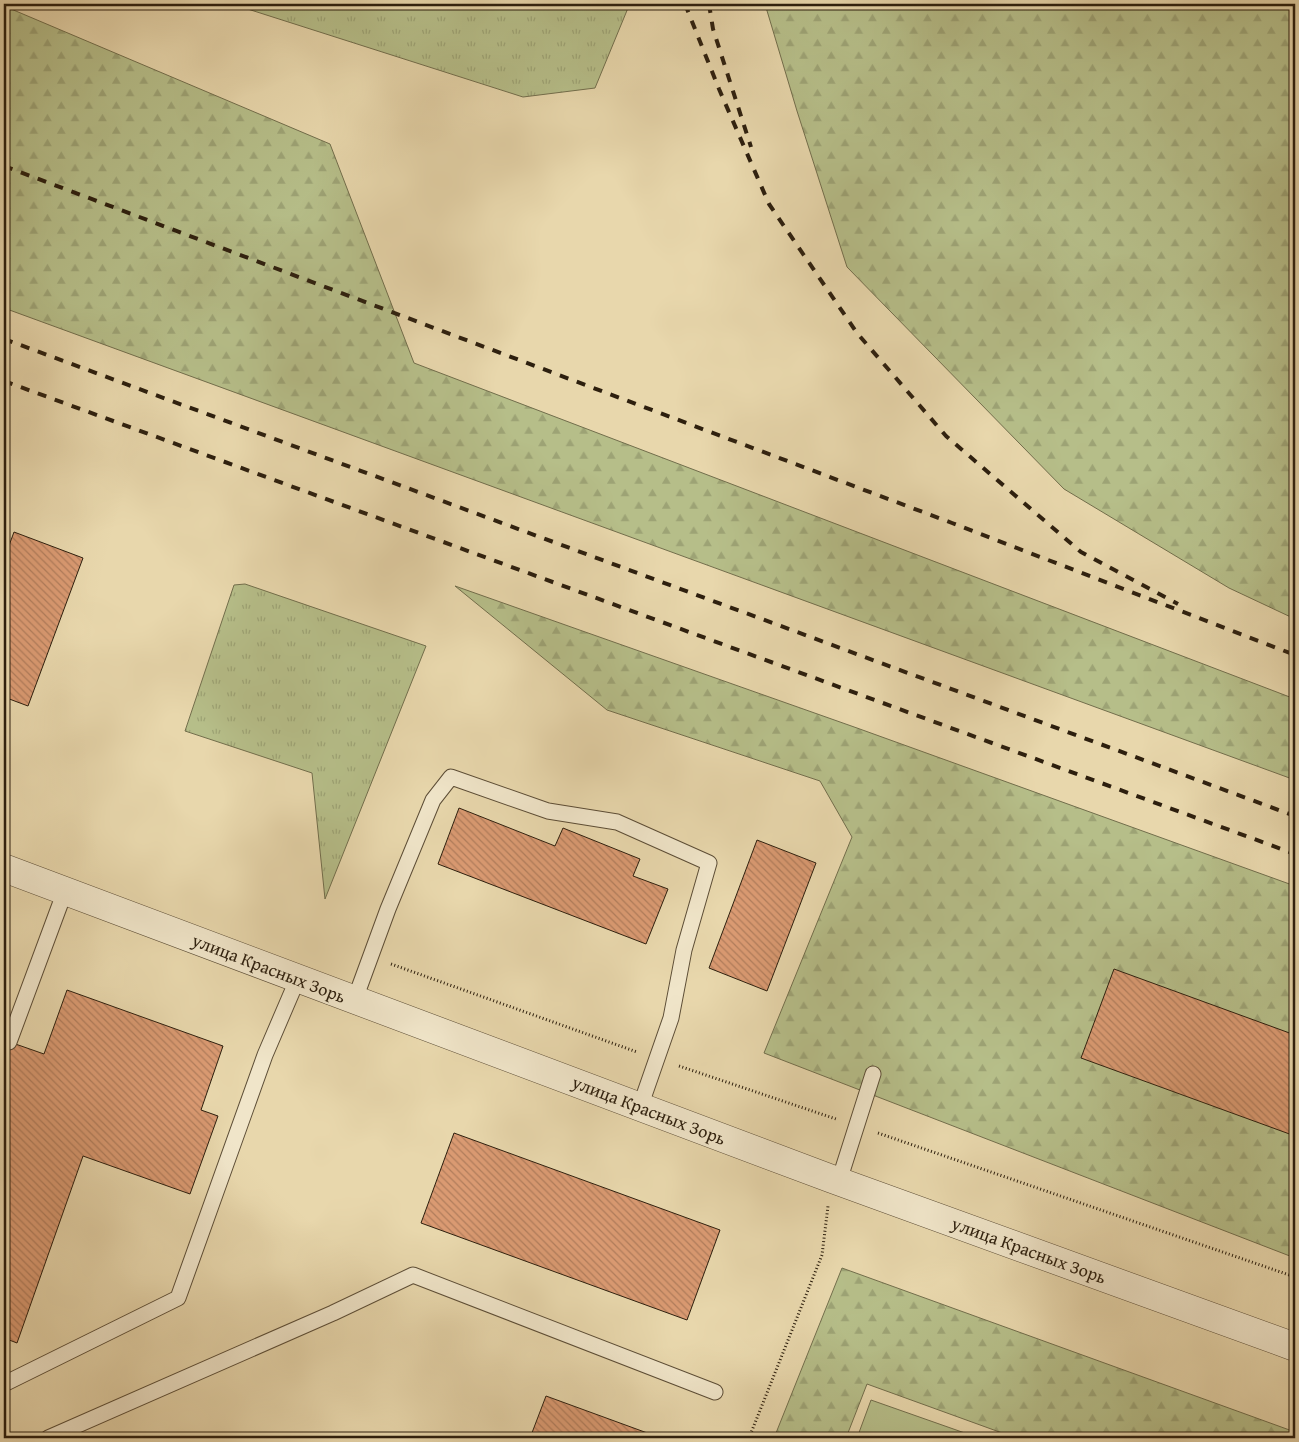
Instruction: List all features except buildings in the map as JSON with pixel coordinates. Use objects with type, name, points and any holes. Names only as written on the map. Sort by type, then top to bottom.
[{"type":"street","name":"улица Красных Зорь","points":[[4,868],[835,1180],[1295,1346]]},
{"type":"lane","points":[[355,999],[388,909],[433,800],[451,777],[548,811],[617,822],[709,863],[684,950],[671,1018],[640,1107]]},
{"type":"lane","points":[[9,1042],[65,891]]},
{"type":"lane","points":[[4,1384],[178,1298],[265,1055],[298,978]]},
{"type":"lane","points":[[835,1180],[858,1126],[873,1074]]},
{"type":"lane","points":[[48,1438],[333,1314],[413,1275],[715,1392]]},
{"type":"path","points":[[370,957],[558,1025],[1295,1277]]},
{"type":"path","points":[[750,1438],[822,1255],[835,1180]]},
{"type":"green space","points":[[232,4],[627,4],[628,8],[595,88],[523,97]]},
{"type":"green space","points":[[765,4],[1295,4],[1295,619],[1229,588],[1064,489],[847,267]]},
{"type":"green space","points":[[4,6],[330,144],[414,363],[1295,699],[1295,780],[4,308]]},
{"type":"green space","points":[[245,584],[426,646],[325,899],[312,773],[185,731],[234,585]]},
{"type":"green space","points":[[455,586],[1295,886],[1295,1258],[764,1053],[852,837],[820,781],[607,710]]},
{"type":"green space","points":[[842,1268],[1295,1432],[1295,1438],[1016,1438],[867,1384],[846,1438],[774,1438]]},
{"type":"green space","points":[[871,1400],[979,1438],[857,1438]]},
{"type":"railway","points":[[685,4],[719,89],[769,204],[857,333],[946,436],[1081,552],[1178,604]]},
{"type":"railway","points":[[709,4],[713,29],[751,147]]},
{"type":"railway","points":[[4,166],[952,523],[1295,655]]},
{"type":"railway","points":[[4,339],[1295,816]]},
{"type":"railway","points":[[4,381],[1295,854]]}]
